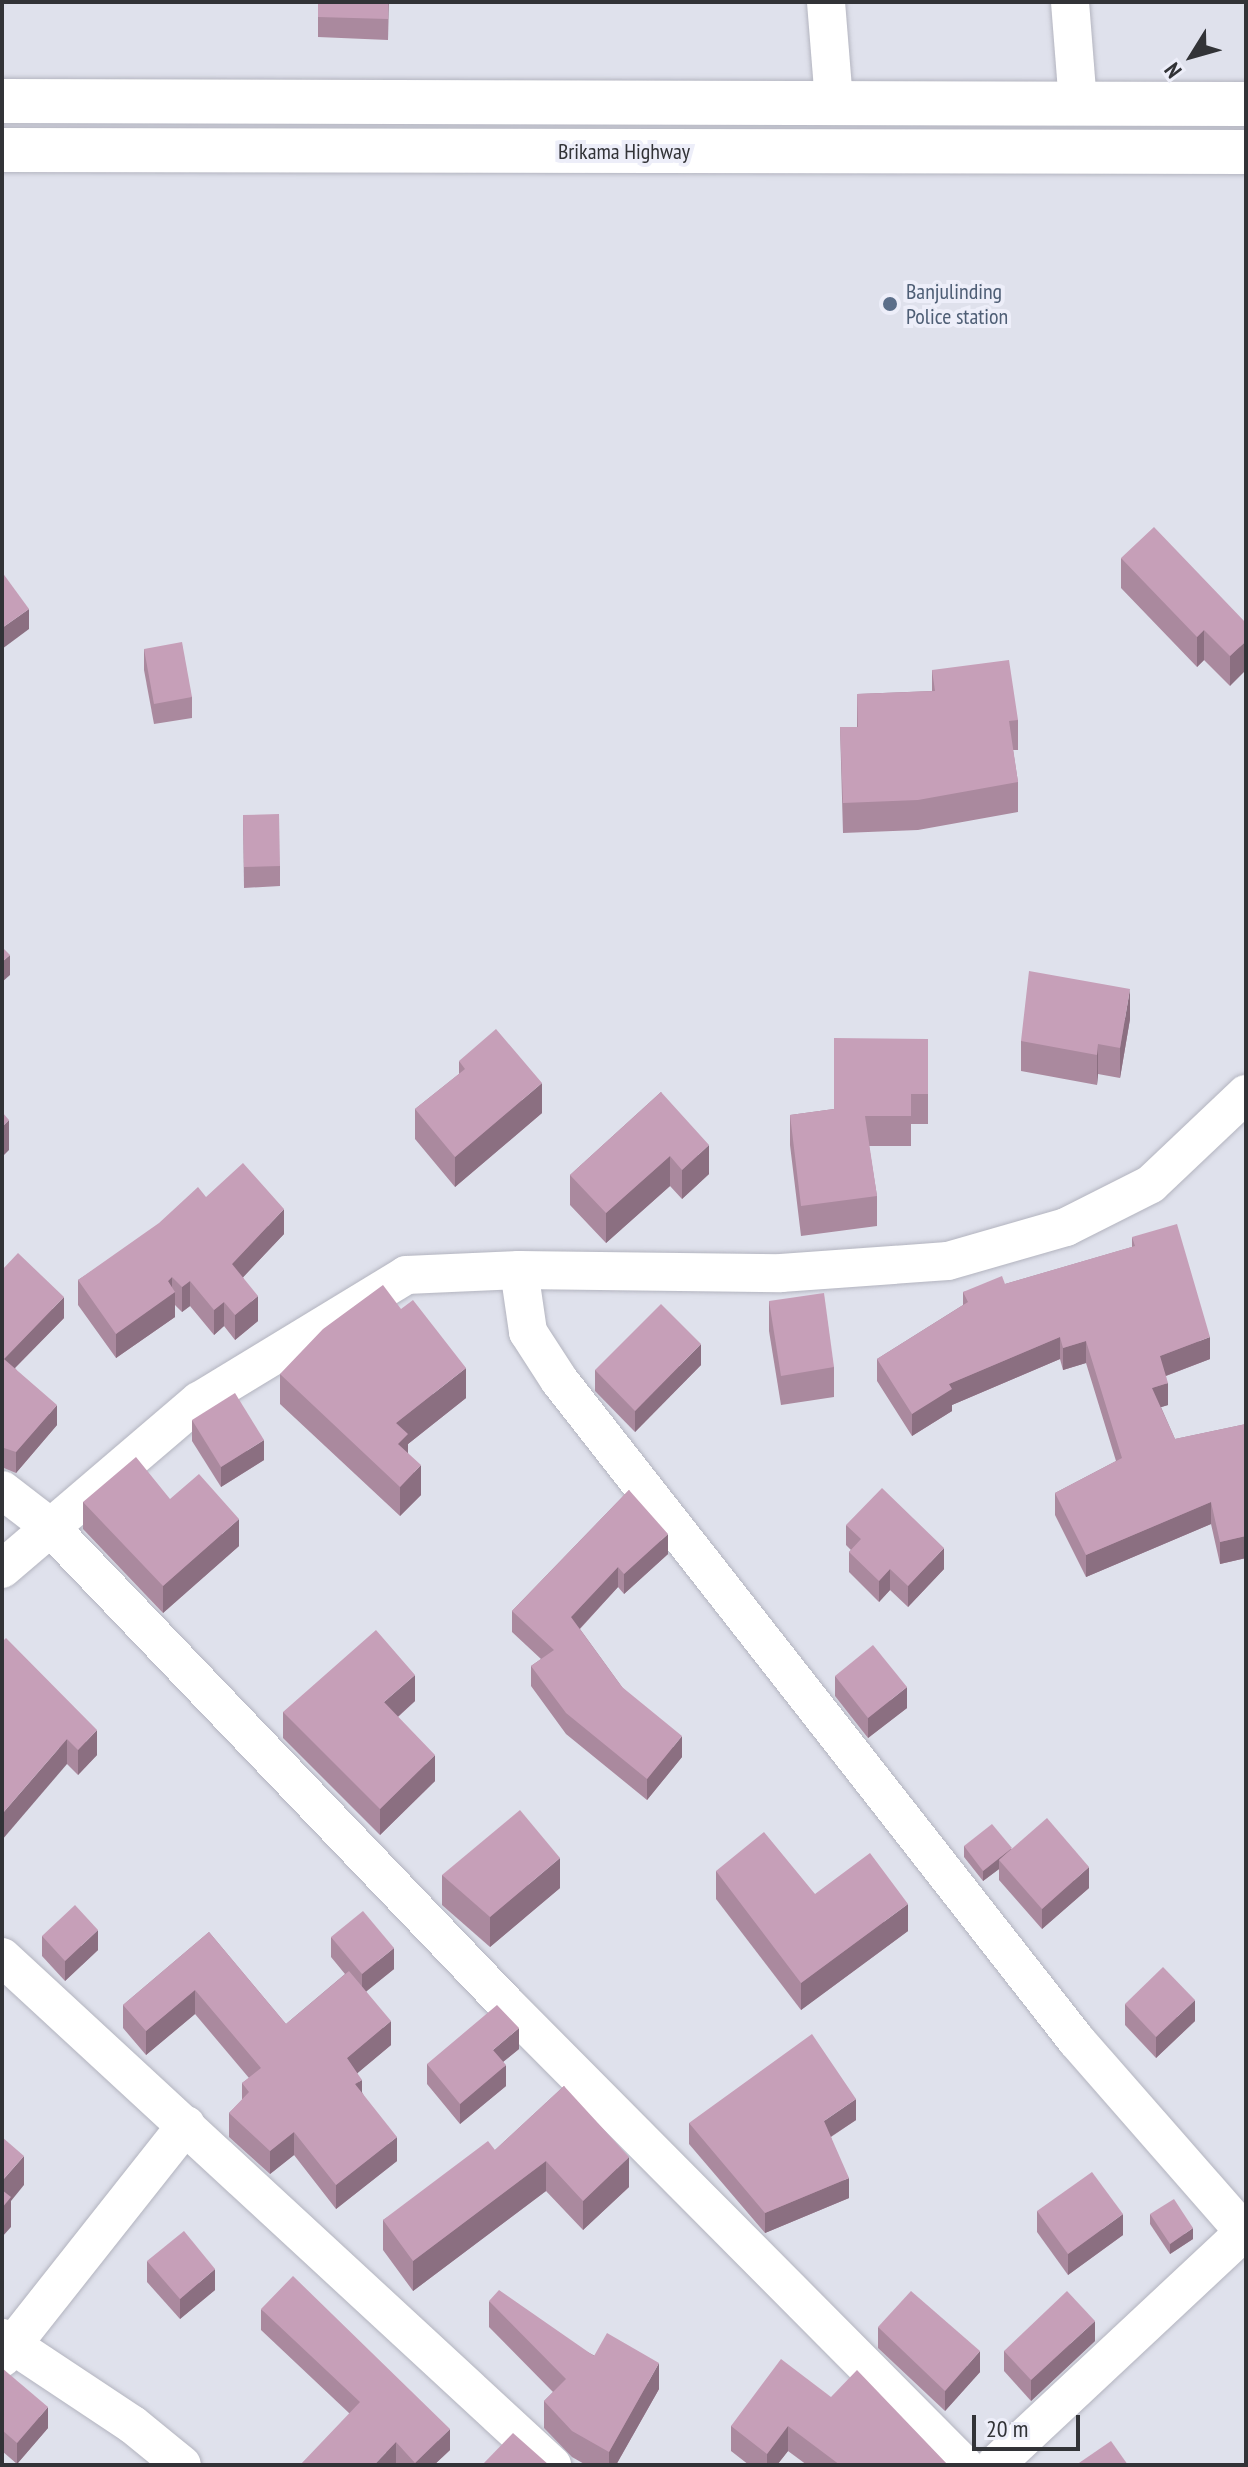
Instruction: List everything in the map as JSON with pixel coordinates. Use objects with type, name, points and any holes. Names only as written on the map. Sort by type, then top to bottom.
[{"type":"highway","points":[[2,101],[1246,104]]},
{"type":"highway","points":[[568,102],[571,152]]},
{"type":"highway","name":"Brikama Highway","points":[[2,150],[1246,152]]},
{"type":"street","points":[[826,2],[834,102]]},
{"type":"street","points":[[1070,2],[1078,104]]},
{"type":"street","points":[[2,1569],[199,1401],[406,1275],[519,1270],[781,1273],[948,1261],[1066,1227],[1151,1184],[1246,1094]]},
{"type":"street","points":[[519,1270],[528,1332],[559,1380],[1077,2041],[1245,2233],[995,2465]]},
{"type":"street","points":[[2,1490],[49,1526],[507,2005],[964,2465]]},
{"type":"street","points":[[2,1957],[552,2465]]},
{"type":"street","points":[[182,2465],[133,2425],[6,2347],[186,2125]]},
{"type":"building","points":[[318,2],[388,2],[388,19],[318,17]]},
{"type":"building","points":[[1154,527],[1246,623],[1246,641],[1230,656],[1204,630],[1197,637],[1121,558]]},
{"type":"building","points":[[2,572],[29,609],[2,628]]},
{"type":"building","points":[[182,642],[192,697],[154,704],[144,649]]},
{"type":"building","points":[[1009,660],[1018,720],[1009,721],[1018,782],[918,800],[843,803],[840,727],[858,727],[857,694],[935,691],[932,670]]},
{"type":"building","points":[[279,814],[280,866],[244,867],[243,815]]},
{"type":"building","points":[[2,947],[10,955],[2,962]]},
{"type":"building","points":[[1029,971],[1130,989],[1120,1048],[1098,1044],[1097,1055],[1021,1041]]},
{"type":"building","points":[[496,1029],[542,1083],[455,1157],[415,1109],[465,1069],[459,1061]]},
{"type":"building","points":[[834,1038],[928,1039],[928,1094],[911,1094],[911,1116],[865,1116],[877,1196],[801,1206],[790,1115],[834,1109]]},
{"type":"building","points":[[661,1092],[709,1145],[682,1170],[670,1156],[606,1213],[570,1175]]},
{"type":"building","points":[[2,1112],[9,1120],[2,1127]]},
{"type":"building","points":[[243,1163],[284,1209],[232,1264],[258,1296],[235,1315],[224,1302],[214,1310],[190,1281],[182,1287],[172,1277],[168,1281],[175,1292],[116,1334],[78,1280],[159,1223],[198,1187],[206,1197]]},
{"type":"building","points":[[1177,1224],[1210,1337],[1160,1356],[1168,1383],[1152,1388],[1175,1439],[1246,1424],[1246,1536],[1220,1542],[1211,1502],[1086,1555],[1055,1493],[1122,1458],[1086,1341],[1063,1348],[1060,1337],[949,1384],[952,1389],[912,1414],[877,1359],[968,1302],[963,1292],[1002,1276],[1005,1284],[1135,1246],[1132,1237]]},
{"type":"building","points":[[18,1253],[64,1297],[4,1359],[57,1405],[16,1452],[2,1448],[2,1270]]},
{"type":"building","points":[[383,1285],[401,1309],[413,1300],[466,1368],[396,1423],[408,1434],[398,1444],[421,1465],[400,1487],[280,1374],[323,1329]]},
{"type":"building","points":[[824,1293],[834,1367],[781,1376],[769,1301]]},
{"type":"building","points":[[661,1304],[701,1344],[635,1411],[595,1370]]},
{"type":"building","points":[[235,1393],[264,1440],[221,1467],[192,1420]]},
{"type":"building","points":[[136,1457],[170,1499],[199,1474],[239,1519],[163,1586],[83,1502]]},
{"type":"building","points":[[882,1488],[944,1548],[908,1586],[890,1569],[879,1581],[849,1552],[861,1539],[846,1525]]},
{"type":"building","points":[[629,1490],[668,1534],[624,1574],[618,1567],[571,1617],[622,1687],[682,1736],[647,1779],[566,1713],[531,1666],[554,1650],[512,1611]]},
{"type":"building","points":[[376,1630],[415,1675],[384,1702],[435,1755],[380,1809],[283,1712]]},
{"type":"building","points":[[6,1638],[97,1730],[78,1750],[67,1739],[2,1814],[2,1642]]},
{"type":"building","points":[[873,1645],[907,1687],[868,1718],[835,1676]]},
{"type":"building","points":[[520,1810],[560,1858],[490,1917],[442,1875]]},
{"type":"building","points":[[1047,1818],[1089,1867],[1042,1909],[999,1860]]},
{"type":"building","points":[[992,1824],[1012,1848],[983,1871],[964,1846]]},
{"type":"building","points":[[764,1832],[815,1894],[870,1853],[908,1904],[801,1983],[716,1871]]},
{"type":"building","points":[[75,1905],[98,1930],[65,1961],[42,1936]]},
{"type":"building","points":[[363,1911],[394,1948],[362,1974],[331,1937]]},
{"type":"building","points":[[209,1932],[286,2024],[349,1971],[391,2021],[347,2058],[362,2080],[355,2084],[397,2137],[336,2185],[294,2132],[270,2151],[229,2113],[249,2092],[242,2083],[261,2068],[195,1990],[146,2031],[123,2005]]},
{"type":"building","points":[[1163,1967],[1195,2000],[1156,2037],[1125,2004]]},
{"type":"building","points":[[497,2005],[519,2028],[493,2050],[506,2065],[460,2104],[427,2064]]},
{"type":"building","points":[[812,2034],[856,2099],[824,2121],[849,2178],[765,2213],[689,2123]]},
{"type":"building","points":[[564,2086],[629,2157],[583,2201],[546,2161],[413,2261],[383,2220],[488,2141],[495,2150]]},
{"type":"building","points":[[2,2137],[24,2156],[2,2181]]},
{"type":"building","points":[[1092,2172],[1123,2214],[1068,2254],[1037,2211]]},
{"type":"building","points":[[2,2190],[11,2197],[2,2208]]},
{"type":"building","points":[[1174,2199],[1193,2228],[1170,2244],[1150,2214]]},
{"type":"building","points":[[184,2231],[215,2269],[180,2299],[147,2261]]},
{"type":"building","points":[[293,2276],[450,2429],[415,2463],[396,2442],[374,2465],[300,2465],[360,2402],[261,2309]]},
{"type":"building","points":[[499,2290],[594,2356],[607,2333],[659,2363],[609,2452],[572,2431],[544,2401],[566,2379],[489,2301]]},
{"type":"building","points":[[911,2291],[980,2351],[945,2391],[878,2327]]},
{"type":"building","points":[[1067,2291],[1095,2321],[1031,2380],[1004,2351]]},
{"type":"building","points":[[781,2359],[831,2397],[857,2370],[948,2465],[840,2465],[788,2426],[767,2454],[731,2426]]},
{"type":"building","points":[[2,2368],[48,2407],[17,2443],[2,2430]]},
{"type":"building","points":[[513,2433],[549,2465],[482,2465]]},
{"type":"building","points":[[1111,2441],[1128,2465],[1076,2465]]},
{"type":"place","name":"Banjulinding Police station","points":[[890,304]]}]
